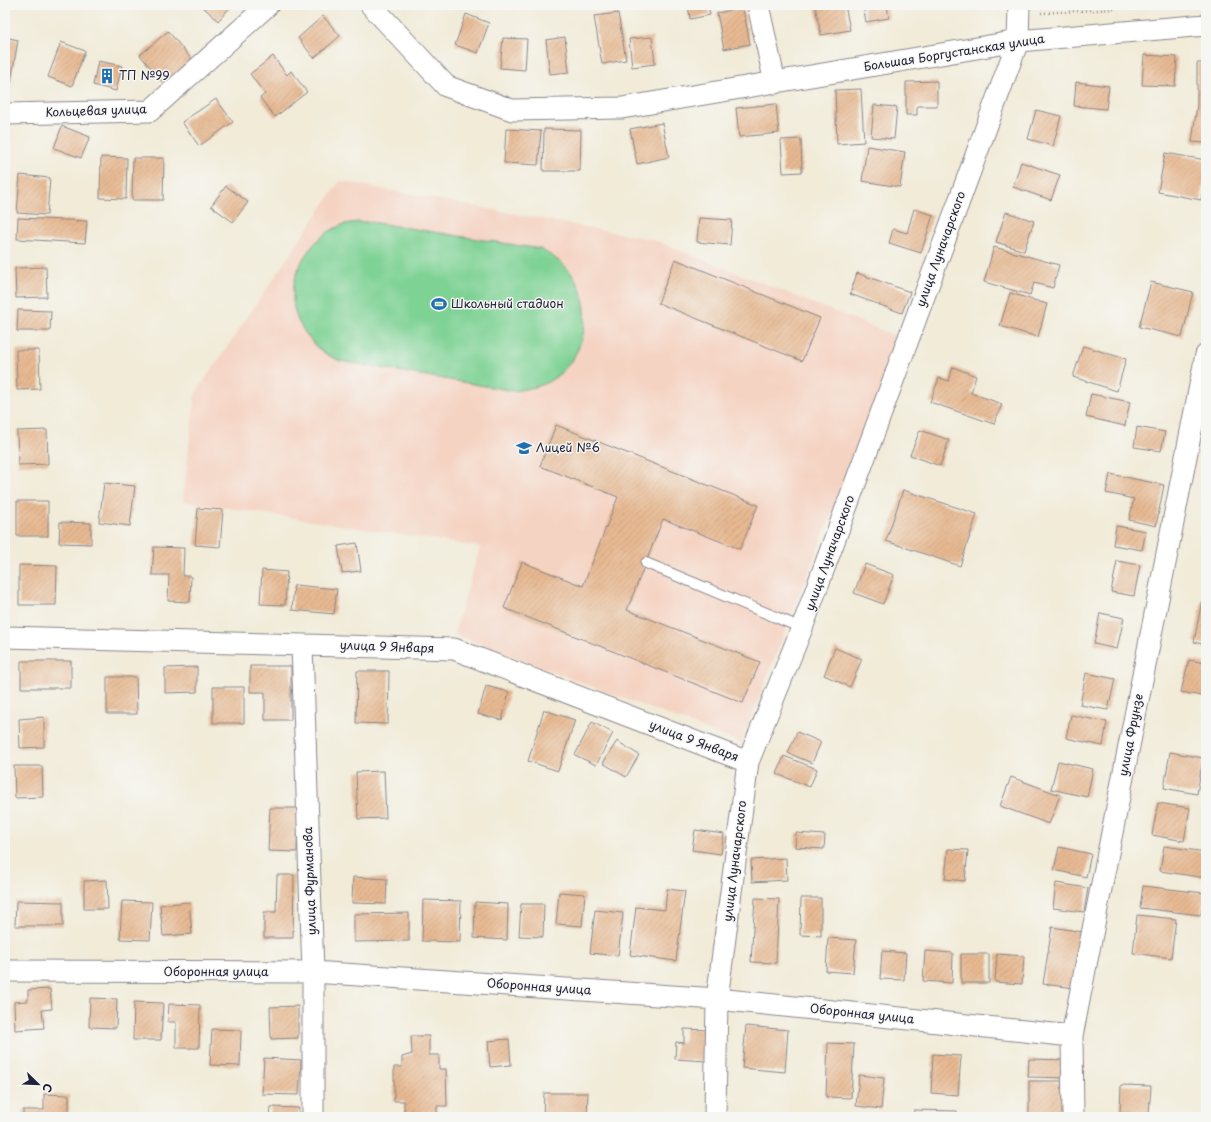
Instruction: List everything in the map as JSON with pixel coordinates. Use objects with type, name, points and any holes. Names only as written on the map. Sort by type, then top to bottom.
[{"type":"street","name":"Кольцевая улица","points":[[5,114],[150,111],[268,5]]},
{"type":"street","name":"Большая Боргустанская улица","points":[[371,5],[446,86],[512,110],[622,108],[1018,41],[1206,24]]},
{"type":"street","points":[[758,5],[775,82]]},
{"type":"street","name":"улица Луначарского","points":[[715,1117],[717,999],[748,762],[802,628],[1018,41],[1019,9]]},
{"type":"street","name":"улица Фрунзе","points":[[1074,1117],[1072,1036],[1206,355]]},
{"type":"street","name":"улица 9 Января","points":[[5,636],[454,649],[748,762]]},
{"type":"street","name":"улица Фурманова","points":[[302,645],[313,972],[314,1117]]},
{"type":"street","name":"Оборонная улица","points":[[5,971],[313,972],[717,999],[1072,1036]]},
{"type":"lane","points":[[646,563],[802,628]]},
{"type":"path","points":[[1019,9],[1119,9]]},
{"type":"shaded area","name":"Лицей №6","points":[[340,181],[654,240],[901,338],[741,743],[454,634],[480,547],[183,501],[195,394]]},
{"type":"green space","name":"Школьный стадион","points":[[358,222],[371,222],[540,249],[560,262],[575,279],[582,293],[585,308],[585,323],[582,338],[568,365],[557,376],[544,384],[514,391],[340,361],[325,353],[312,342],[297,318],[293,304],[293,290],[296,276],[301,263],[318,240],[329,231],[342,225]]},
{"type":"building","points":[[201,5],[232,5],[218,21]]},
{"type":"building","points":[[688,5],[708,5],[710,15],[690,19]]},
{"type":"building","points":[[845,5],[850,30],[821,35],[815,6]]},
{"type":"building","points":[[863,5],[887,5],[889,18],[866,22]]},
{"type":"building","points":[[743,8],[750,44],[724,49],[717,13]]},
{"type":"building","points":[[618,13],[626,60],[602,64],[594,16]]},
{"type":"building","points":[[466,14],[489,23],[478,53],[455,45]]},
{"type":"building","points":[[323,16],[340,36],[314,58],[298,38]]},
{"type":"building","points":[[168,31],[193,61],[164,84],[140,55]]},
{"type":"building","points":[[5,37],[18,40],[10,87],[5,86]]},
{"type":"building","points":[[565,37],[569,72],[550,74],[546,40]]},
{"type":"building","points":[[652,37],[655,64],[632,67],[629,39]]},
{"type":"building","points":[[503,38],[527,39],[525,70],[500,68]]},
{"type":"building","points":[[61,42],[85,51],[72,86],[48,77]]},
{"type":"building","points":[[1144,55],[1177,57],[1175,86],[1142,85]]},
{"type":"building","points":[[273,56],[287,75],[291,71],[307,92],[275,117],[260,98],[265,94],[250,74]]},
{"type":"building","name":"ТП №99","points":[[98,61],[122,66],[116,91],[93,85]]},
{"type":"building","points":[[1197,63],[1206,63],[1206,143],[1192,142],[1197,105]]},
{"type":"building","points":[[937,81],[937,106],[917,106],[917,115],[906,115],[906,82]]},
{"type":"building","points":[[1076,82],[1109,86],[1106,109],[1074,106]]},
{"type":"building","points":[[861,89],[864,142],[837,144],[835,90]]},
{"type":"building","points":[[216,99],[233,122],[199,146],[182,122]]},
{"type":"building","points":[[776,104],[779,133],[739,137],[736,108]]},
{"type":"building","points":[[874,105],[897,107],[894,139],[871,137]]},
{"type":"building","points":[[1036,110],[1061,116],[1053,146],[1028,139]]},
{"type":"building","points":[[662,123],[669,157],[637,164],[630,129]]},
{"type":"building","points":[[62,126],[90,137],[81,158],[54,148]]},
{"type":"building","points":[[506,129],[541,131],[538,165],[504,163]]},
{"type":"building","points":[[544,129],[581,130],[580,171],[543,171]]},
{"type":"building","points":[[801,139],[802,172],[783,173],[781,140]]},
{"type":"building","points":[[867,146],[905,152],[900,187],[862,181]]},
{"type":"building","points":[[1165,153],[1206,160],[1206,172],[1201,200],[1158,192]]},
{"type":"building","points":[[101,157],[127,158],[126,199],[100,198]]},
{"type":"building","points":[[133,158],[164,158],[163,200],[132,200]]},
{"type":"building","points":[[1021,162],[1060,175],[1051,200],[1013,187]]},
{"type":"building","points":[[20,175],[50,178],[47,215],[17,213]]},
{"type":"building","points":[[226,186],[248,202],[233,222],[211,206]]},
{"type":"building","points":[[914,209],[933,215],[921,253],[889,243],[893,229],[907,233]]},
{"type":"building","points":[[1006,212],[1034,221],[1024,251],[996,242]]},
{"type":"building","points":[[18,218],[87,221],[85,243],[17,239]]},
{"type":"building","points":[[699,218],[732,220],[730,245],[697,242]]},
{"type":"building","points":[[994,247],[1059,265],[1053,288],[1034,283],[1030,295],[984,282]]},
{"type":"building","points":[[675,259],[820,318],[802,361],[658,303]]},
{"type":"building","points":[[46,267],[47,297],[16,298],[15,268]]},
{"type":"building","points":[[857,273],[910,292],[902,313],[850,294]]},
{"type":"building","points":[[1151,282],[1193,292],[1182,337],[1139,327]]},
{"type":"building","points":[[1010,293],[1047,304],[1038,337],[1000,326]]},
{"type":"building","points":[[18,310],[51,311],[50,331],[17,331]]},
{"type":"building","points":[[1083,346],[1126,359],[1117,391],[1073,377]]},
{"type":"building","points":[[16,350],[39,350],[40,389],[17,390]]},
{"type":"building","points":[[953,367],[976,376],[971,393],[1002,404],[994,424],[930,402],[939,378],[949,381]]},
{"type":"building","points":[[1091,394],[1130,402],[1125,426],[1086,417]]},
{"type":"building","points":[[556,425],[758,505],[740,549],[663,519],[627,610],[760,662],[743,703],[504,608],[522,562],[583,586],[618,497],[540,466]]},
{"type":"building","points":[[1137,427],[1165,432],[1161,451],[1134,447]]},
{"type":"building","points":[[47,430],[48,464],[18,465],[17,431]]},
{"type":"building","points":[[920,430],[949,440],[940,466],[910,455]]},
{"type":"building","points":[[1110,474],[1164,485],[1156,526],[1129,520],[1134,499],[1106,493]]},
{"type":"building","points":[[104,483],[135,486],[130,526],[99,522]]},
{"type":"building","points":[[903,490],[977,514],[960,566],[886,541]]},
{"type":"building","points":[[17,501],[48,501],[48,536],[17,536]]},
{"type":"building","points":[[198,508],[223,510],[220,547],[195,545]]},
{"type":"building","points":[[60,522],[91,523],[91,544],[59,543]]},
{"type":"building","points":[[1116,526],[1146,531],[1142,550],[1113,545]]},
{"type":"building","points":[[357,543],[361,571],[342,573],[338,546]]},
{"type":"building","points":[[154,547],[184,548],[183,576],[191,576],[190,602],[168,601],[169,575],[152,575]]},
{"type":"building","points":[[1117,561],[1140,565],[1134,596],[1111,592]]},
{"type":"building","points":[[865,564],[894,575],[883,604],[854,593]]},
{"type":"building","points":[[19,565],[57,566],[56,605],[19,605]]},
{"type":"building","points":[[262,570],[287,572],[285,605],[260,604]]},
{"type":"building","points":[[294,585],[337,589],[334,614],[292,610]]},
{"type":"building","points":[[1202,600],[1206,601],[1206,645],[1194,642]]},
{"type":"building","points":[[1100,613],[1124,618],[1117,649],[1094,644]]},
{"type":"building","points":[[835,648],[862,659],[850,687],[824,675]]},
{"type":"building","points":[[1189,660],[1206,663],[1206,697],[1181,692]]},
{"type":"building","points":[[21,661],[71,661],[71,688],[21,688]]},
{"type":"building","points":[[250,666],[291,666],[291,720],[265,720],[265,692],[250,692]]},
{"type":"building","points":[[197,667],[197,692],[165,693],[165,668]]},
{"type":"building","points":[[357,671],[389,671],[388,724],[356,723]]},
{"type":"building","points":[[1086,673],[1115,679],[1108,710],[1080,705]]},
{"type":"building","points":[[107,677],[136,677],[137,714],[107,714]]},
{"type":"building","points":[[486,686],[509,692],[502,720],[478,714]]},
{"type":"building","points":[[213,687],[244,687],[244,723],[213,723]]},
{"type":"building","points":[[544,710],[575,720],[558,771],[528,761]]},
{"type":"building","points":[[1071,715],[1107,722],[1103,746],[1066,738]]},
{"type":"building","points":[[44,717],[44,747],[20,748],[19,719]]},
{"type":"building","points":[[592,722],[613,733],[596,765],[575,755]]},
{"type":"building","points":[[797,732],[821,742],[812,763],[788,753]]},
{"type":"building","points":[[617,741],[639,755],[626,777],[603,763]]},
{"type":"building","points":[[1170,752],[1203,758],[1197,794],[1164,788]]},
{"type":"building","points":[[784,756],[817,769],[810,787],[777,774]]},
{"type":"building","points":[[1058,761],[1093,769],[1087,797],[1051,789]]},
{"type":"building","points":[[14,766],[42,766],[43,797],[15,798]]},
{"type":"building","points":[[384,771],[386,818],[358,819],[356,772]]},
{"type":"building","points":[[1011,777],[1060,795],[1049,824],[1000,806]]},
{"type":"building","points":[[1158,803],[1190,808],[1184,841],[1152,835]]},
{"type":"building","points":[[270,808],[298,808],[297,852],[268,851]]},
{"type":"building","points":[[695,830],[724,834],[721,854],[692,850]]},
{"type":"building","points":[[796,833],[825,835],[824,849],[795,847]]},
{"type":"building","points":[[1164,846],[1206,852],[1206,878],[1160,871]]},
{"type":"building","points":[[1059,847],[1091,854],[1086,877],[1054,870]]},
{"type":"building","points":[[948,849],[968,850],[965,881],[945,879]]},
{"type":"building","points":[[786,858],[787,880],[752,882],[751,860]]},
{"type":"building","points":[[277,875],[294,875],[293,938],[264,938],[264,912],[276,912]]},
{"type":"building","points":[[353,877],[387,879],[386,904],[352,903]]},
{"type":"building","points":[[107,880],[108,909],[84,909],[84,881]]},
{"type":"building","points":[[1056,883],[1088,888],[1084,912],[1053,908]]},
{"type":"building","points":[[1143,886],[1204,893],[1201,915],[1140,908]]},
{"type":"building","points":[[667,889],[685,891],[676,961],[630,955],[636,907],[665,910]]},
{"type":"building","points":[[559,892],[585,894],[582,926],[556,924]]},
{"type":"building","points":[[755,898],[779,899],[776,963],[751,962]]},
{"type":"building","points":[[801,898],[821,898],[821,936],[800,935]]},
{"type":"building","points":[[423,900],[461,901],[460,942],[422,941]]},
{"type":"building","points":[[16,901],[63,902],[63,926],[15,926]]},
{"type":"building","points":[[122,901],[152,902],[150,940],[120,939]]},
{"type":"building","points":[[189,902],[192,934],[163,936],[160,905]]},
{"type":"building","points":[[475,902],[508,904],[507,940],[474,938]]},
{"type":"building","points":[[521,904],[544,904],[543,937],[519,936]]},
{"type":"building","points":[[595,910],[623,913],[618,956],[590,953]]},
{"type":"building","points":[[409,913],[409,941],[354,942],[354,914]]},
{"type":"building","points":[[1137,915],[1176,919],[1171,958],[1133,953]]},
{"type":"building","points":[[1052,927],[1083,932],[1075,988],[1043,984]]},
{"type":"building","points":[[828,938],[856,940],[853,973],[826,971]]},
{"type":"building","points":[[882,951],[906,953],[904,980],[880,979]]},
{"type":"building","points":[[925,951],[953,953],[952,983],[923,981]]},
{"type":"building","points":[[961,954],[989,954],[989,983],[961,983]]},
{"type":"building","points":[[997,954],[1024,956],[1022,984],[995,982]]},
{"type":"building","points":[[50,989],[52,1009],[42,1010],[44,1028],[15,1030],[14,1002],[28,1001],[28,990]]},
{"type":"building","points":[[90,998],[117,999],[116,1028],[89,1027]]},
{"type":"building","points":[[134,1002],[163,1003],[161,1040],[133,1040]]},
{"type":"building","points":[[169,1004],[200,1005],[199,1048],[176,1048],[176,1022],[168,1022]]},
{"type":"building","points":[[298,1006],[298,1038],[271,1039],[270,1007]]},
{"type":"building","points":[[746,1026],[788,1030],[785,1072],[742,1068]]},
{"type":"building","points":[[212,1029],[241,1030],[240,1066],[210,1065]]},
{"type":"building","points":[[684,1029],[708,1030],[706,1061],[675,1059],[676,1042],[684,1043]]},
{"type":"building","points":[[411,1036],[429,1036],[429,1055],[439,1055],[439,1069],[446,1069],[447,1106],[437,1106],[437,1117],[404,1117],[404,1101],[394,1101],[394,1067],[402,1067],[402,1057],[412,1054]]},
{"type":"building","points":[[509,1039],[511,1065],[490,1067],[488,1041]]},
{"type":"building","points":[[828,1043],[854,1044],[851,1098],[826,1097]]},
{"type":"building","points":[[933,1054],[961,1056],[958,1095],[931,1093]]},
{"type":"building","points":[[264,1058],[301,1060],[299,1095],[262,1094]]},
{"type":"building","points":[[1029,1059],[1069,1060],[1069,1078],[1028,1077]]},
{"type":"building","points":[[1205,1063],[1206,1079],[1203,1079]]},
{"type":"building","points":[[859,1075],[884,1078],[881,1109],[856,1106]]},
{"type":"building","points":[[1029,1081],[1070,1081],[1070,1117],[1029,1117]]},
{"type":"building","points":[[1121,1085],[1151,1086],[1149,1114],[1120,1113]]},
{"type":"building","points":[[544,1093],[588,1093],[587,1117],[543,1117]]},
{"type":"building","points":[[44,1094],[69,1095],[69,1117],[23,1117],[23,1110],[44,1110]]},
{"type":"building","points":[[271,1107],[299,1108],[298,1117],[270,1117]]},
{"type":"building","points":[[914,1110],[957,1111],[957,1117],[913,1117]]},
{"type":"place","name":"ТП №99","points":[[107,76]]},
{"type":"place","name":"Школьный стадион","points":[[439,304]]},
{"type":"place","name":"Лицей №6","points":[[524,448]]}]
